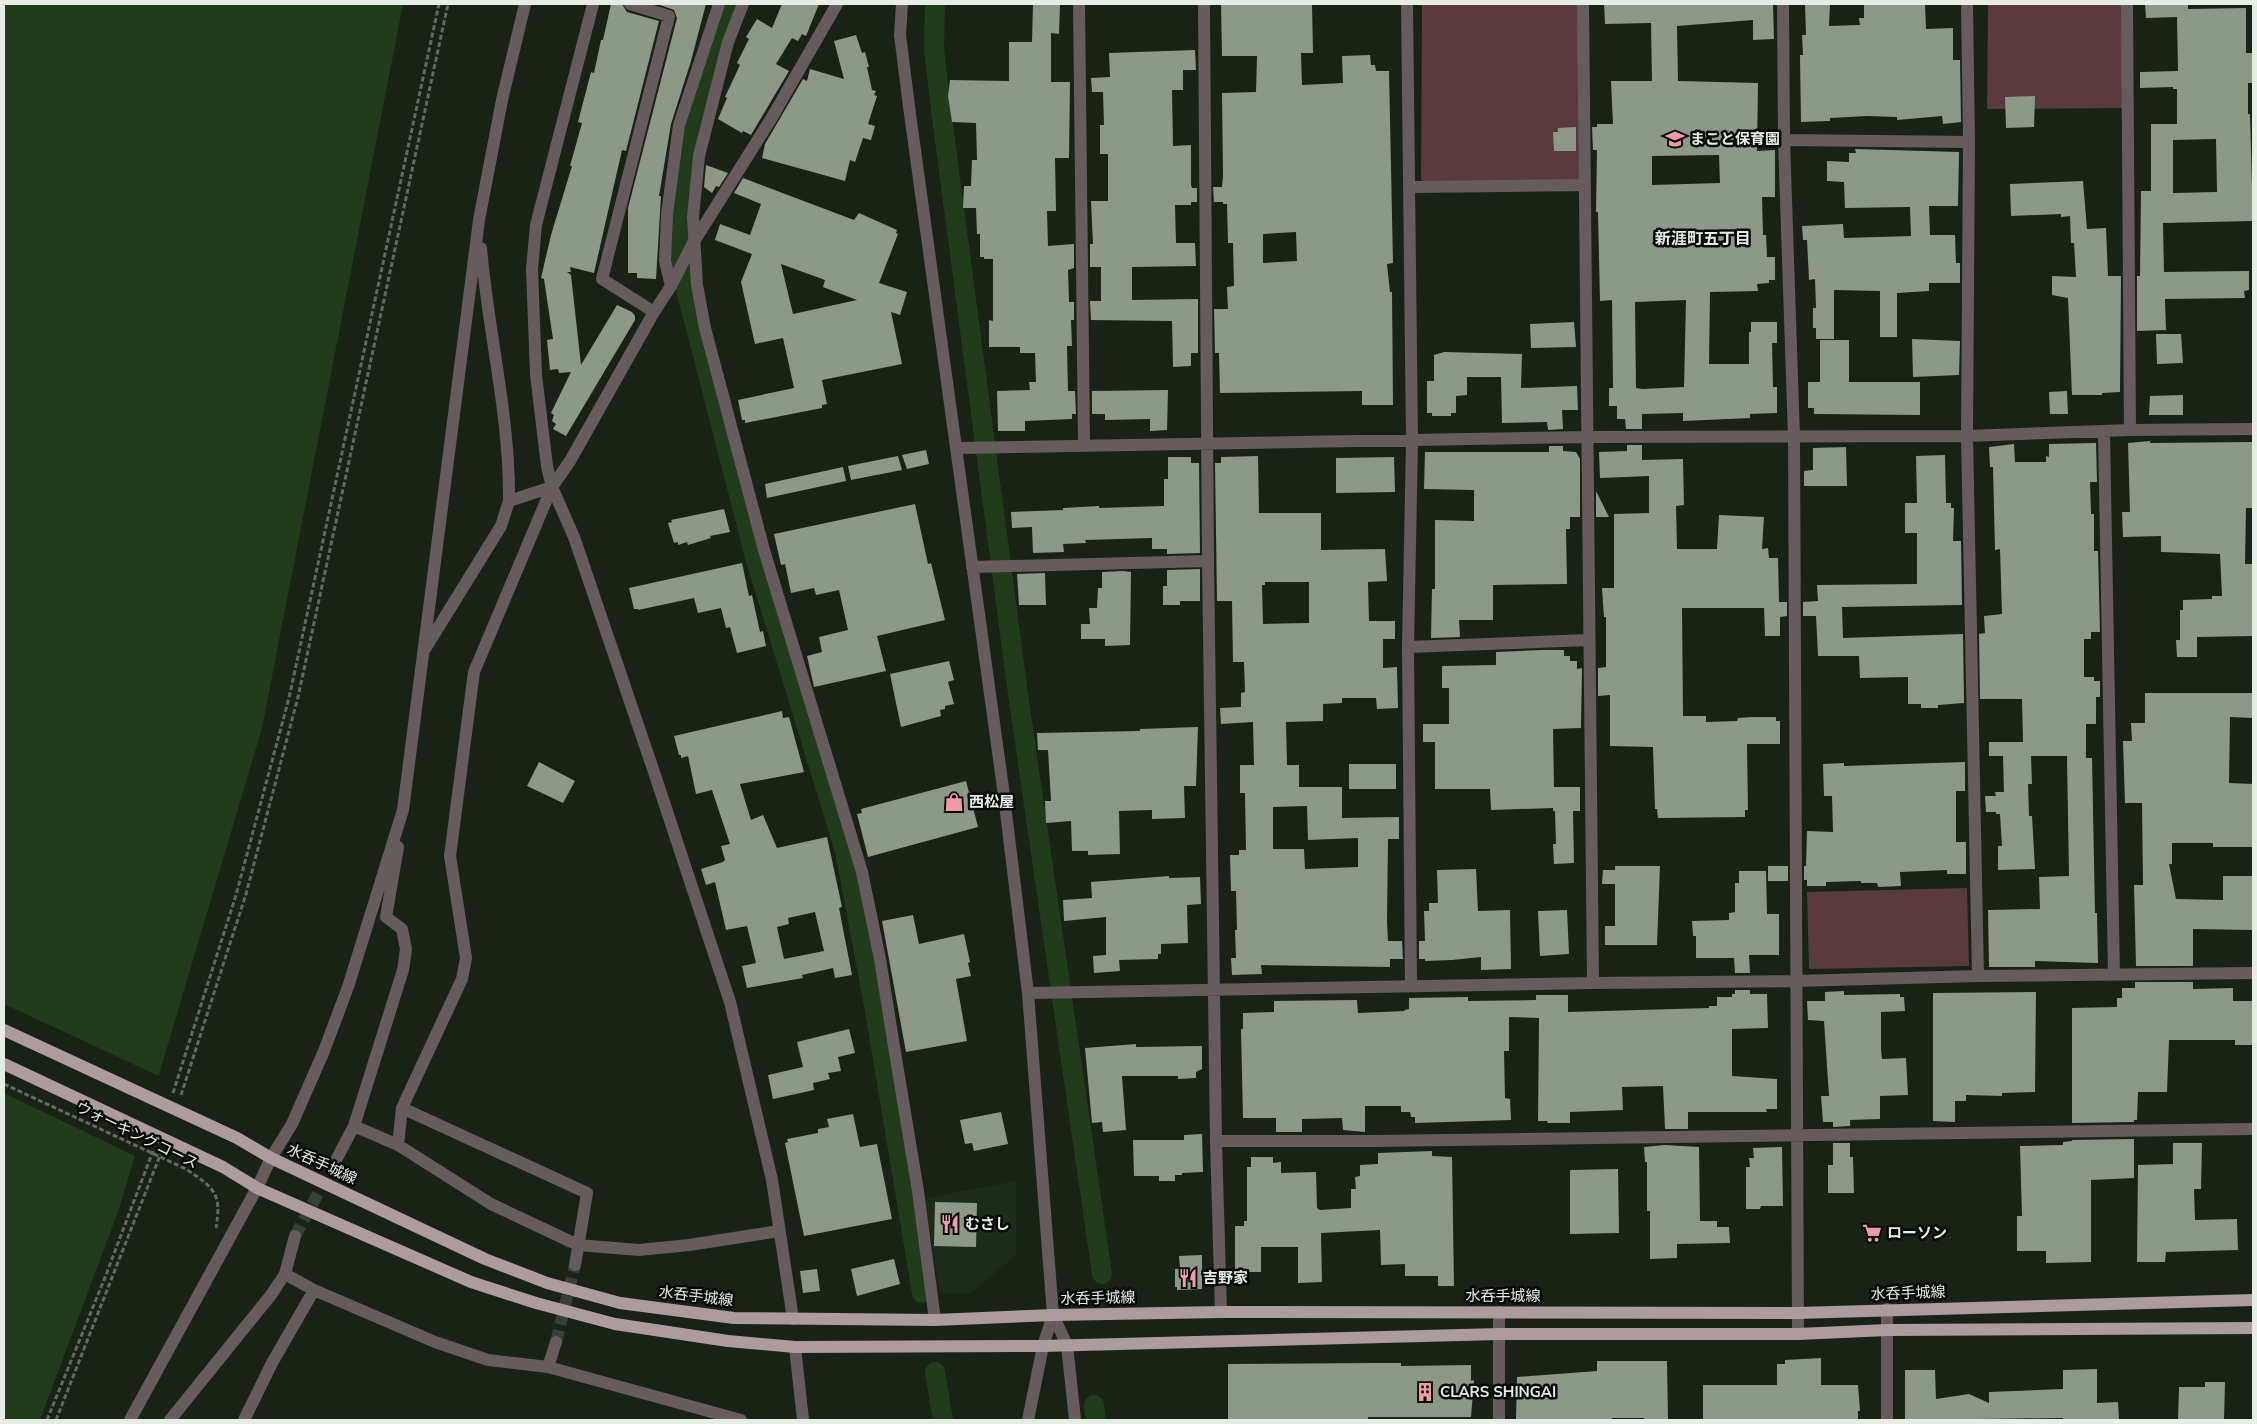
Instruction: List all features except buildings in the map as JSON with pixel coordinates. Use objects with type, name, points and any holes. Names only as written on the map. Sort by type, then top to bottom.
[{"type":"main road","name":"水呑手城線","points":[[4,1030],[237,1138],[272,1158],[485,1259],[547,1283],[620,1303],[734,1318],[935,1320],[1053,1315],[1221,1312],[1797,1313],[2253,1300]]},
{"type":"main road","points":[[4,1064],[222,1167],[257,1188],[472,1282],[536,1304],[615,1324],[728,1341],[795,1347],[1043,1346],[1499,1334],[1798,1334],[1888,1330],[2253,1328]]},
{"type":"street","points":[[334,1162],[354,1126],[403,970],[406,949],[402,929],[386,917],[399,841],[479,220],[502,100],[525,4]]},
{"type":"street","points":[[593,4],[536,225],[532,269],[536,375],[544,448],[552,487],[577,546],[696,895],[730,1002],[772,1180],[793,1319]]},
{"type":"street","points":[[630,4],[669,16],[602,279],[654,312]]},
{"type":"street","points":[[674,281],[665,261],[667,214],[679,125],[719,4]]},
{"type":"street","points":[[743,4],[728,42],[699,156],[694,191],[691,247],[705,328],[752,504],[862,872],[880,959],[918,1191],[935,1320]]},
{"type":"street","points":[[398,1145],[402,1108],[462,979],[466,958],[450,856],[474,672],[552,487],[570,461],[654,312],[674,281],[691,247],[771,119],[837,4]]},
{"type":"street","points":[[902,4],[901,45],[1003,788],[1028,994],[1053,1315],[1067,1345],[1075,1420]]},
{"type":"street","points":[[1079,4],[1084,444]]},
{"type":"street","points":[[1204,4],[1208,562],[1216,990],[1216,1141],[1221,1312]]},
{"type":"street","points":[[1407,4],[1412,440],[1408,647],[1412,986]]},
{"type":"street","points":[[1583,4],[1593,983]]},
{"type":"street","points":[[1783,4],[1784,140],[1794,437],[1798,1334]]},
{"type":"street","points":[[1967,4],[1969,142],[1968,436],[1978,976]]},
{"type":"street","points":[[2127,4],[2130,430]]},
{"type":"street","points":[[1784,140],[1969,142]]},
{"type":"street","points":[[1410,187],[1584,185]]},
{"type":"street","points":[[422,653],[501,526],[509,500],[506,433],[484,283],[479,220]]},
{"type":"street","points":[[957,448],[1084,444],[1208,445],[1588,437],[1968,436],[2130,430],[2253,430]]},
{"type":"street","points":[[2104,432],[2114,975]]},
{"type":"street","points":[[509,500],[552,487]]},
{"type":"street","points":[[972,567],[1208,562]]},
{"type":"street","points":[[1408,647],[1588,640]]},
{"type":"street","points":[[130,1420],[292,1124],[324,1051],[348,987],[402,810]]},
{"type":"street","points":[[1028,994],[1795,981],[1978,976],[2253,973]]},
{"type":"street","points":[[402,1108],[587,1193],[576,1265]]},
{"type":"street","points":[[354,1126],[398,1145],[491,1204],[578,1245],[639,1250],[689,1245],[780,1231]]},
{"type":"street","points":[[1216,1141],[1371,1141],[2253,1129]]},
{"type":"street","points":[[170,1420],[271,1295],[285,1274],[296,1236]]},
{"type":"street","points":[[285,1274],[314,1290],[435,1342],[488,1360],[548,1367],[741,1420]]},
{"type":"street","points":[[244,1420],[272,1363],[314,1290]]},
{"type":"street","points":[[1886,1309],[1888,1330],[1888,1420]]},
{"type":"street","points":[[1499,1312],[1499,1420]]},
{"type":"street","points":[[1028,1420],[1043,1346],[1053,1315]]},
{"type":"street","points":[[548,1367],[556,1342]]},
{"type":"street","points":[[795,1347],[803,1420]]},
{"type":"path","points":[[172,1098],[236,895],[289,698],[439,4]]},
{"type":"path","points":[[181,1096],[246,894],[298,697],[448,4]]},
{"type":"path","name":"ウォーキングコース","points":[[4,1084],[186,1170],[212,1187],[219,1210],[216,1229]]},
{"type":"path","points":[[47,1420],[104,1280],[156,1142]]},
{"type":"path","points":[[56,1420],[162,1149]]},
{"type":"shaded area","points":[[4,4],[403,4],[262,728],[119,1209],[40,1420],[4,1420]]},
{"type":"shaded area","points":[[1422,4],[1586,4],[1582,181],[1428,185],[1421,179]]},
{"type":"shaded area","points":[[1988,5],[2129,5],[2127,108],[1987,109]]},
{"type":"shaded area","points":[[1967,888],[1969,966],[1809,969],[1807,892]]},
{"type":"shaded area","points":[[1016,1181],[1016,1255],[971,1293],[940,1293],[925,1198]]},
{"type":"pier","points":[[4,1004],[161,1077],[137,1157],[4,1093]]},
{"type":"waterway","points":[[729,4],[690,124],[678,211],[680,266],[755,557],[845,851],[875,1011],[922,1293]]},
{"type":"waterway","points":[[935,4],[934,49],[941,110],[1018,694],[1102,1274]]},
{"type":"waterway","points":[[935,1372],[943,1420]]},
{"type":"waterway","points":[[1094,1405],[1096,1420]]},
{"type":"tunnel","points":[[295,1236],[335,1162]]},
{"type":"tunnel","points":[[556,1342],[575,1265]]},
{"type":"place","name":"まこと保育園","points":[[1675,139]]},
{"type":"place","name":"西松屋","points":[[954,802]]},
{"type":"place","name":"むさし","points":[[950,1224]]},
{"type":"place","name":"ローソン","points":[[1872,1233]]},
{"type":"place","name":"吉野家","points":[[1188,1278]]},
{"type":"place","name":"CLARS SHINGAI","points":[[1425,1392]]},
{"type":"district","name":"新涯町五丁目","points":[[1703,239]]}]
